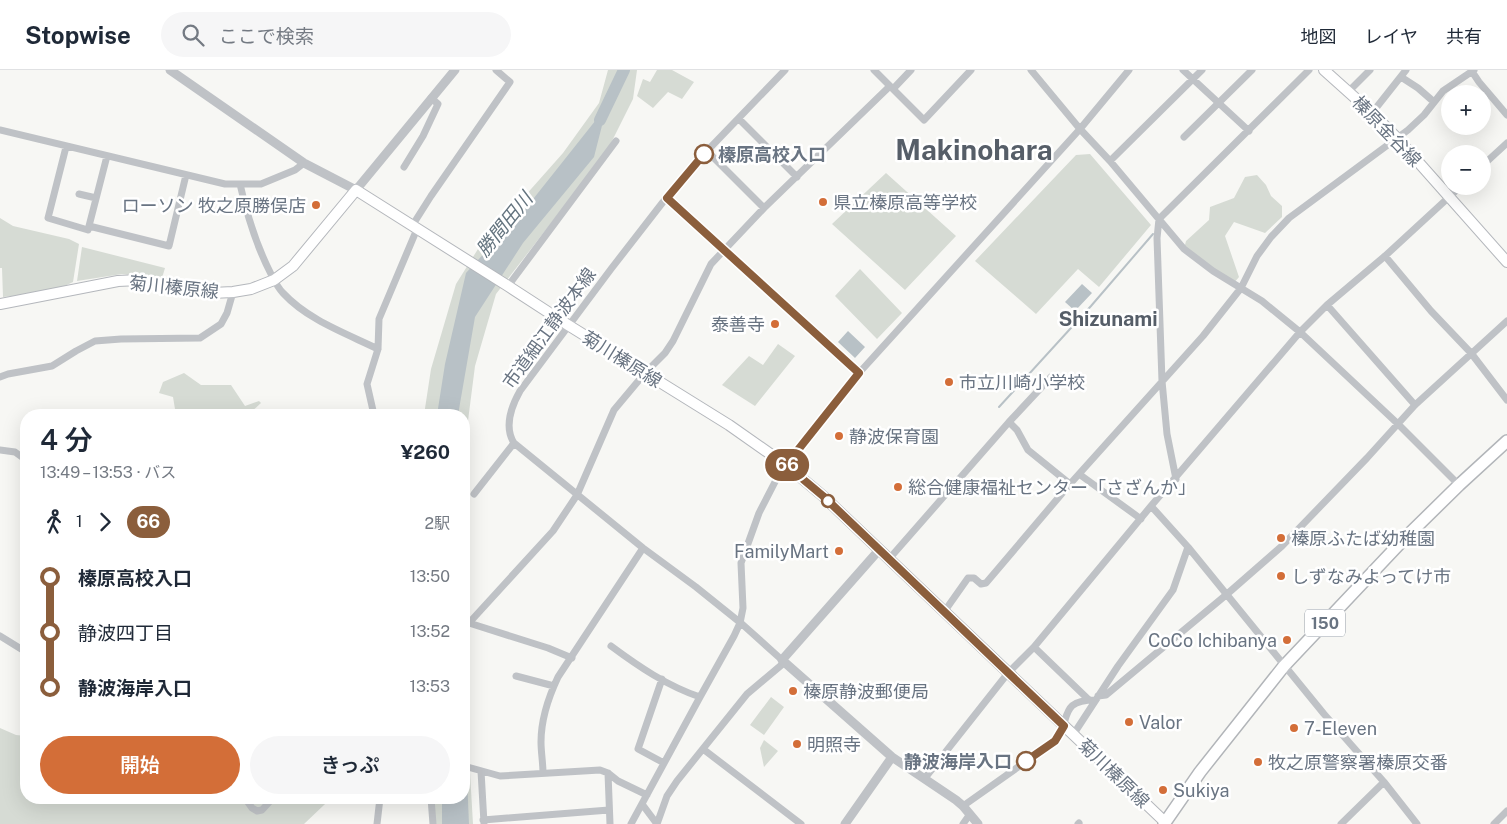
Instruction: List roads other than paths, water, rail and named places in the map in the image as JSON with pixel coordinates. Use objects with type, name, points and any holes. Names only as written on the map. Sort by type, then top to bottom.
[{"type":"highway","name":"150","points":[[1165,823],[1200,772],[1284,666],[1404,539],[1507,441]]},
{"type":"main road","name":"榛原金谷線","points":[[1324,70],[1397,138],[1507,262]]},
{"type":"main road","name":"菊川榛原線","points":[[0,304],[118,281],[139,280],[212,293],[251,289],[274,280],[293,266],[356,190],[568,325],[729,424],[786,465],[823,496],[1165,823]]},
{"type":"street","points":[[170,70],[304,163],[356,190],[455,70]]},
{"type":"street","points":[[373,409],[368,384],[378,348],[379,319],[415,228],[431,196],[510,82],[496,70]]},
{"type":"street","name":"市道細江静波本線","points":[[514,444],[508,431],[514,401],[520,391],[568,325],[667,198],[707,151],[784,70]]},
{"type":"street","points":[[874,70],[924,120],[971,70]]},
{"type":"street","points":[[470,622],[553,531],[577,495],[614,410],[674,341],[711,264],[764,208],[911,70]]},
{"type":"street","points":[[1031,70],[1184,249],[1212,271],[1262,301],[1300,332],[1398,424],[1459,485]]},
{"type":"street","points":[[631,824],[740,623],[743,608],[741,562],[758,513],[776,480],[859,373],[1080,129],[1129,70]]},
{"type":"street","points":[[1183,70],[1249,131]]},
{"type":"street","points":[[1110,161],[1202,70]]},
{"type":"street","points":[[1184,137],[1252,70]]},
{"type":"street","points":[[1176,479],[1167,434],[1162,382],[1157,238],[1159,219],[1309,70]]},
{"type":"street","points":[[1348,92],[1370,70]]},
{"type":"street","points":[[1372,113],[1406,70]]},
{"type":"street","points":[[944,612],[968,578],[974,578],[984,585],[986,583],[1070,484],[1203,336],[1241,288],[1257,256],[1270,237],[1289,218],[1397,138],[1424,115],[1443,91],[1473,70],[1479,82],[1507,115]]},
{"type":"street","points":[[1401,77],[1434,102]]},
{"type":"street","points":[[404,167],[423,136],[438,104],[431,98]]},
{"type":"street","points":[[739,119],[796,177]]},
{"type":"street","points":[[0,130],[225,184],[261,184],[295,170],[304,163]]},
{"type":"street","points":[[508,286],[616,141]]},
{"type":"street","points":[[1491,158],[1507,143]]},
{"type":"street","points":[[66,146],[48,218],[88,230],[107,156]]},
{"type":"street","points":[[707,151],[764,208]]},
{"type":"street","points":[[89,226],[169,246],[186,175]]},
{"type":"street","points":[[240,184],[253,233],[262,256],[282,292],[305,312],[333,328],[378,348]]},
{"type":"street","points":[[80,194],[96,198]]},
{"type":"street","points":[[925,778],[1008,673],[1034,647],[1151,506],[1300,332],[1327,305],[1385,256],[1452,195]]},
{"type":"street","points":[[667,198],[859,373]]},
{"type":"street","points":[[1385,256],[1471,354],[1507,400]]},
{"type":"street","points":[[0,377],[52,366],[76,350],[95,341],[200,338],[221,324],[227,313],[233,292]]},
{"type":"street","points":[[1327,305],[1416,405]]},
{"type":"street","points":[[963,806],[1055,741],[1064,726],[1069,709],[1077,704],[1106,696],[1282,546],[1416,405],[1507,321]]},
{"type":"street","points":[[889,559],[1051,377]]},
{"type":"street","points":[[1009,422],[1017,430],[1028,450],[1070,484]]},
{"type":"street","points":[[474,494],[514,444],[740,623],[892,757],[956,800],[978,824]]},
{"type":"street","points":[[0,450],[15,452],[20,456]]},
{"type":"street","points":[[1079,474],[1141,519]]},
{"type":"street","points":[[1151,506],[1188,547],[1284,666],[1384,782],[1417,824]]},
{"type":"street","points":[[1073,735],[1094,699],[1173,590],[1188,547]]},
{"type":"street","points":[[543,774],[542,723],[554,686],[643,548]]},
{"type":"street","points":[[657,824],[667,796],[677,781],[748,694],[784,661],[879,550]]},
{"type":"street","points":[[470,623],[539,645],[572,658]]},
{"type":"street","points":[[0,636],[20,648]]},
{"type":"street","points":[[611,646],[631,661],[679,690],[700,697]]},
{"type":"street","points":[[1034,647],[1094,699]]},
{"type":"street","points":[[516,676],[554,686]]},
{"type":"street","points":[[662,679],[638,749],[664,764]]},
{"type":"street","points":[[703,749],[801,824]]},
{"type":"street","points":[[845,824],[892,757]]},
{"type":"street","points":[[470,768],[500,776],[600,770],[647,795]]},
{"type":"street","points":[[479,771],[483,822],[609,810]]},
{"type":"street","points":[[608,773],[610,824]]},
{"type":"street","points":[[1341,824],[1384,782]]},
{"type":"street","points":[[249,804],[257,811],[262,810],[268,804]]},
{"type":"street","points":[[377,824],[379,804]]},
{"type":"street","points":[[431,804],[433,824]]},
{"type":"street","points":[[642,804],[657,824]]},
{"type":"street","points":[[1494,824],[1507,811]]},
{"type":"street","points":[[962,824],[970,814]]},
{"type":"waterway","name":"勝間田川","points":[[600,120],[624,70]]},
{"type":"waterway","points":[[999,407],[1091,306],[1153,234]]},
{"type":"place","name":"榛原高校入口","points":[[704,154]]},
{"type":"place","name":"県立榛原高等学校","points":[[823,202]]},
{"type":"place","name":"ローソン 牧之原勝俣店","points":[[316,205]]},
{"type":"place","name":"泰善寺","points":[[775,324]]},
{"type":"place","name":"市立川崎小学校","points":[[949,382]]},
{"type":"place","name":"静波保育園","points":[[839,436]]},
{"type":"place","name":"総合健康福祉センター「さざんか」","points":[[898,487]]},
{"type":"place","name":"榛原ふたば幼稚園","points":[[1281,538]]},
{"type":"place","name":"FamilyMart","points":[[839,551]]},
{"type":"place","name":"しずなみよってけ市","points":[[1281,576]]},
{"type":"place","name":"CoCo Ichibanya","points":[[1287,640]]},
{"type":"place","name":"榛原静波郵便局","points":[[793,691]]},
{"type":"place","name":"Valor","points":[[1129,722]]},
{"type":"place","name":"7-Eleven","points":[[1294,728]]},
{"type":"place","name":"明照寺","points":[[797,744]]},
{"type":"place","name":"静波海岸入口","points":[[1026,761]]},
{"type":"place","name":"牧之原警察署榛原交番","points":[[1258,762]]},
{"type":"place","name":"Sukiya","points":[[1163,790]]},
{"type":"district","name":"Makinohara","points":[[974,149]]},
{"type":"district","name":"Shizunami","points":[[1108,319]]}]
